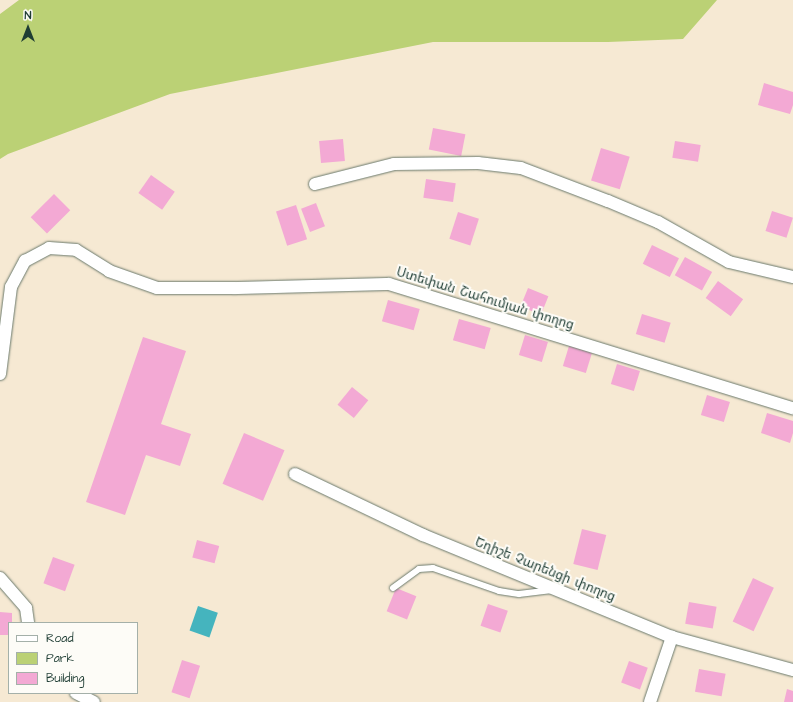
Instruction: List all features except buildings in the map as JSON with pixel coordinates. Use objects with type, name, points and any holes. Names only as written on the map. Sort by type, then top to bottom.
[{"type":"street","points":[[315,184],[394,164],[478,163],[521,168],[608,201],[658,222],[729,262],[793,277]]},
{"type":"street","name":"Ստեփան Շահումյան փողոց","points":[[0,374],[11,287],[25,261],[49,248],[76,250],[109,271],[157,288],[235,288],[389,284],[793,408]]},
{"type":"street","name":"Եղիշե Չարենցի փողոց","points":[[295,474],[423,535],[672,636],[793,670]]},
{"type":"street","points":[[0,578],[26,608],[28,622]]},
{"type":"street","points":[[650,702],[672,636]]},
{"type":"street","points":[[78,694],[94,702]]},
{"type":"lane","points":[[393,588],[419,569],[433,568],[499,591],[519,594],[556,589]]},
{"type":"green space","points":[[19,0],[717,0],[683,39],[608,42],[433,42],[170,94],[8,154],[0,159],[0,14]]},
{"type":"water","points":[[198,606],[218,613],[209,637],[190,631]]}]
